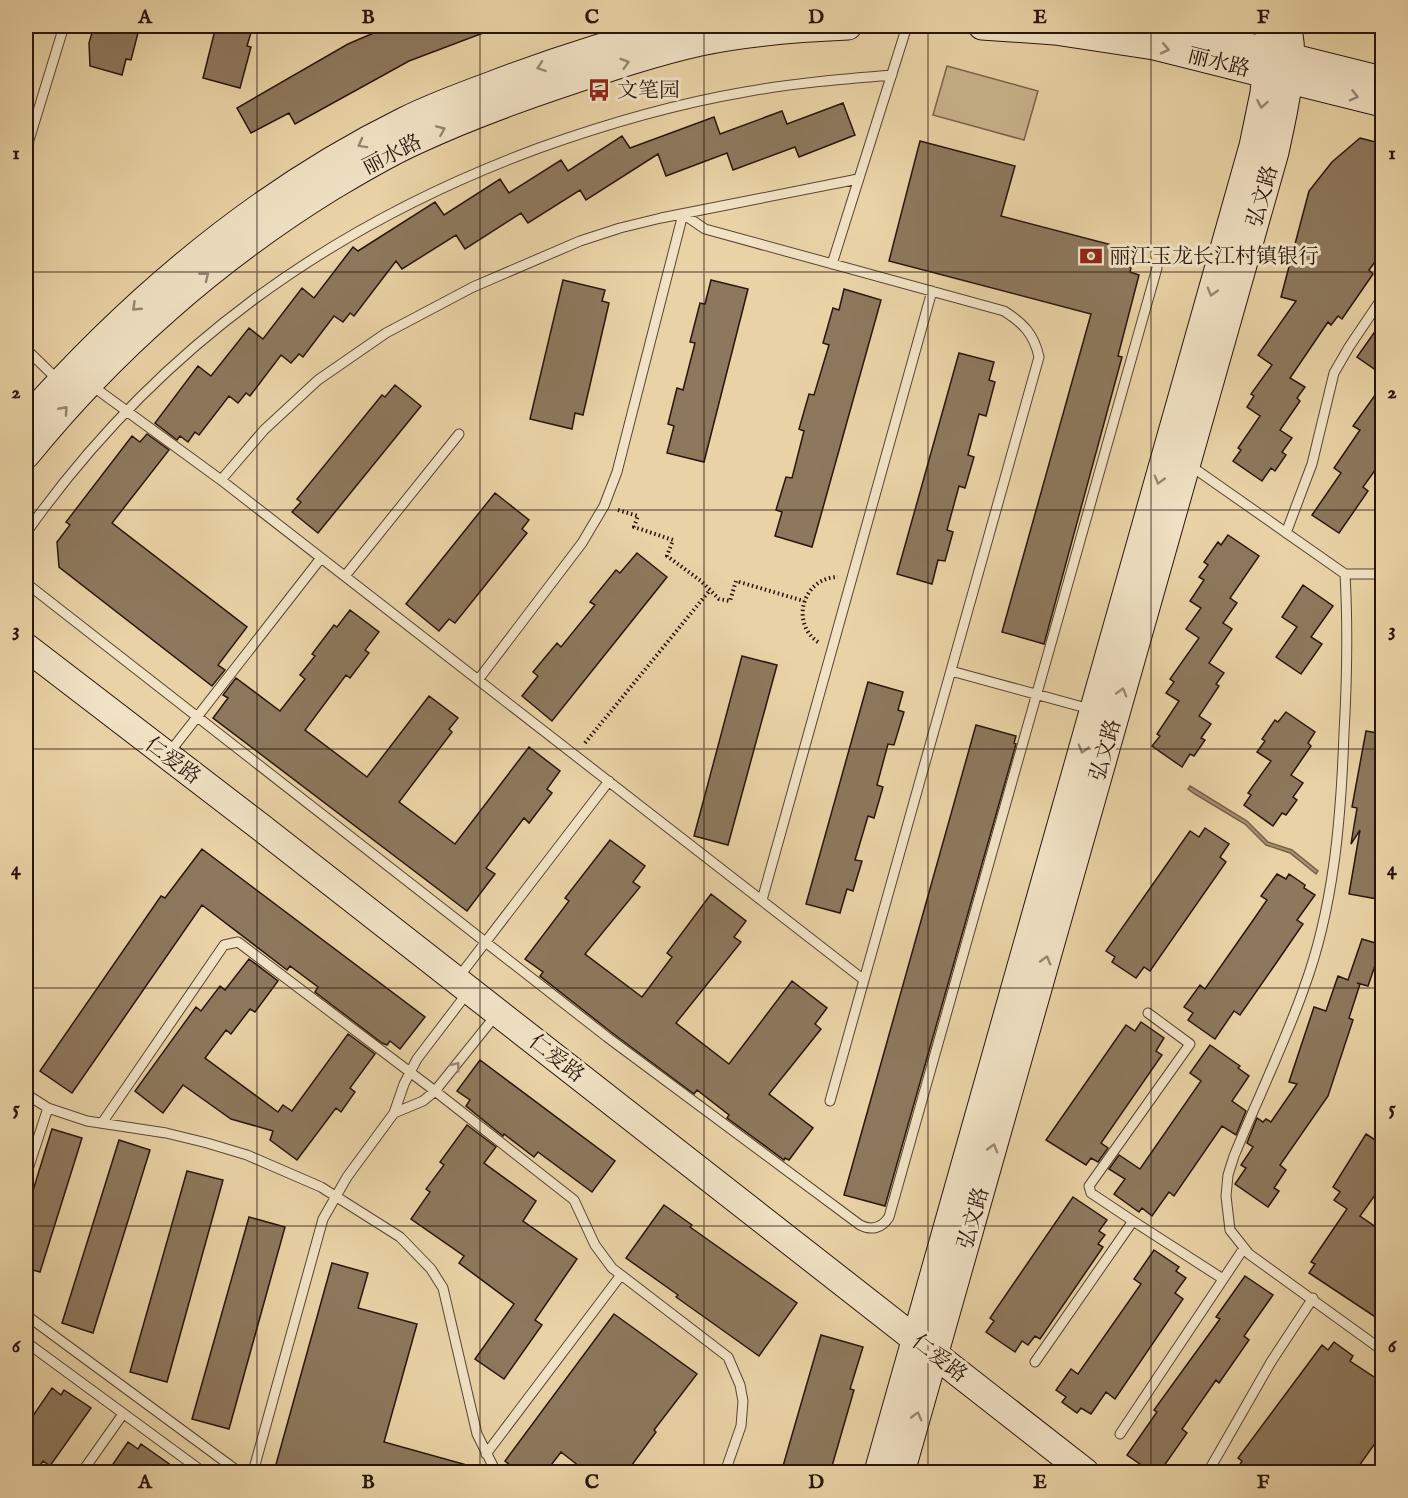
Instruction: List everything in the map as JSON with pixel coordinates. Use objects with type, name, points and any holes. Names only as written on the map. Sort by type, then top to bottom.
[{"type":"street","name":"丽水路","points":[[26,455],[89,384],[158,316],[205,276],[305,203],[414,141],[543,90],[701,42],[764,33],[848,26]]},
{"type":"street","name":"丽水路","points":[[982,26],[1112,39],[1154,46],[1277,57],[1383,103]]},
{"type":"street","name":"丽水路","points":[[1164,26],[1277,57],[1383,80]]},
{"type":"street","name":"弘文路","points":[[901,1473],[925,1346],[1093,710],[1277,57],[1292,36],[1286,26]]},
{"type":"street","name":"丽水路","points":[[26,420],[60,381],[143,300],[191,259],[293,185],[404,121],[470,93],[568,58],[668,27]]},
{"type":"street","name":"弘文路","points":[[878,1473],[925,1346],[1186,463],[1275,152],[1277,57]]},
{"type":"street","name":"仁爱路","points":[[26,647],[498,1012],[1085,1473]]},
{"type":"lane","points":[[26,150],[64,26]]},
{"type":"lane","points":[[831,264],[907,26]]},
{"type":"lane","points":[[26,533],[79,463],[126,411],[185,354],[266,289],[354,233],[454,182],[567,138],[684,104],[803,82],[892,75]]},
{"type":"lane","points":[[221,480],[242,454],[287,407],[318,380],[386,333],[473,287],[580,241],[620,228],[858,179]]},
{"type":"lane","points":[[683,214],[705,229],[1004,311],[1021,321],[1028,329],[1037,346],[1039,357],[830,1101]]},
{"type":"lane","points":[[478,680],[582,543],[604,506],[617,472],[683,214]]},
{"type":"lane","points":[[26,583],[617,1044],[860,1225],[866,1228],[878,1227],[889,1217],[1156,268]]},
{"type":"lane","points":[[762,900],[932,291]]},
{"type":"lane","points":[[1286,533],[1312,464],[1334,373],[1348,347],[1383,298]]},
{"type":"lane","points":[[26,349],[60,381]]},
{"type":"lane","points":[[89,384],[221,480],[864,980]]},
{"type":"lane","points":[[345,576],[459,434]]},
{"type":"lane","points":[[1186,463],[1345,574],[1383,574]]},
{"type":"lane","points":[[167,755],[321,558]]},
{"type":"lane","points":[[1345,574],[1348,653],[1342,780],[1333,866],[1326,907],[1305,987],[1234,1156],[1228,1175],[1226,1196],[1230,1230],[1249,1254],[1383,1350]]},
{"type":"lane","points":[[951,671],[1093,710]]},
{"type":"lane","points":[[253,1473],[323,1219],[347,1177],[394,1113],[401,1091],[417,1059],[463,985],[486,942],[609,782]]},
{"type":"lane","points":[[102,1123],[224,945],[238,942],[435,1091],[573,1200],[595,1245],[612,1268],[728,1357],[741,1385],[742,1401],[741,1425],[725,1473]]},
{"type":"lane","points":[[394,1113],[409,1108],[435,1091],[498,1012]]},
{"type":"lane","points":[[1148,1013],[1190,1044],[1089,1186],[1091,1193],[1223,1279]]},
{"type":"lane","points":[[26,1094],[48,1108],[67,1116],[166,1133],[207,1143],[285,1170],[336,1196],[400,1236],[431,1269],[443,1288],[477,1434],[496,1473]]},
{"type":"lane","points":[[26,1175],[48,1108]]},
{"type":"lane","points":[[1035,1362],[1133,1221]]},
{"type":"lane","points":[[1120,1434],[1244,1248]]},
{"type":"lane","points":[[486,1454],[621,1275]]},
{"type":"lane","points":[[1208,1473],[1270,1362],[1313,1298]]},
{"type":"lane","points":[[26,1315],[239,1473]]},
{"type":"lane","points":[[26,1342],[203,1473]]},
{"type":"lane","points":[[82,1473],[123,1414]]},
{"type":"path","points":[[604,506],[638,516],[634,527],[673,540],[668,556],[701,581],[719,599],[730,601],[736,581],[804,601]]},
{"type":"path","points":[[832,647],[815,640],[808,632],[803,623],[804,601],[813,586],[822,580],[832,577],[852,579]]},
{"type":"path","points":[[575,755],[710,590]]},
{"type":"shaded area","points":[[947,66],[1038,91],[1024,140],[933,115]]},
{"type":"shaded area","points":[[1190,786],[1247,821],[1268,842],[1292,850],[1318,871],[1316,874],[1290,853],[1266,845],[1245,824],[1195,794],[1188,789]]},
{"type":"building","points":[[94,26],[125,26],[139,29],[131,60],[126,59],[122,75],[90,66],[89,43]]},
{"type":"building","points":[[216,26],[253,26],[247,46],[251,47],[240,88],[203,78]]},
{"type":"building","points":[[390,26],[499,27],[409,61],[295,124],[289,113],[251,133],[237,108],[348,44]]},
{"type":"building","points":[[843,103],[855,135],[799,157],[795,147],[733,170],[727,153],[666,176],[658,154],[586,200],[580,190],[528,223],[521,213],[465,249],[456,235],[402,269],[396,261],[354,316],[350,313],[343,322],[334,316],[303,357],[299,354],[291,363],[281,355],[250,396],[246,393],[238,403],[229,396],[199,435],[195,432],[188,442],[180,436],[177,440],[155,423],[198,366],[211,376],[249,328],[263,339],[302,288],[314,298],[353,247],[358,251],[435,202],[444,215],[500,179],[509,193],[561,160],[568,171],[622,136],[630,148],[714,117],[720,134],[782,111],[787,124]]},
{"type":"building","points":[[1360,138],[1383,144],[1383,251],[1369,270],[1373,274],[1342,319],[1338,316],[1331,325],[1328,322],[1290,378],[1305,387],[1297,398],[1300,401],[1280,430],[1292,438],[1282,452],[1286,455],[1275,471],[1271,468],[1262,481],[1233,461],[1241,450],[1238,448],[1260,416],[1247,407],[1254,396],[1251,394],[1272,365],[1258,355],[1296,301],[1281,297],[1309,191],[1332,162]]},
{"type":"building","points":[[920,141],[1015,166],[1001,216],[1135,251],[1130,272],[1139,275],[1118,356],[1122,357],[1044,644],[1002,632],[1091,314],[889,261]]},
{"type":"building","points":[[563,280],[605,290],[602,301],[609,303],[583,415],[575,413],[572,429],[530,419]]},
{"type":"building","points":[[711,280],[748,289],[704,462],[667,453],[674,426],[668,424],[677,388],[683,390],[695,343],[690,342],[700,303],[705,304]]},
{"type":"building","points":[[844,289],[881,300],[812,547],[775,536],[782,512],[776,510],[786,477],[792,478],[804,431],[799,429],[809,394],[814,395],[829,345],[823,343],[833,308],[839,310]]},
{"type":"building","points":[[1383,320],[1383,375],[1357,357]]},
{"type":"building","points":[[959,353],[994,362],[989,380],[995,382],[986,416],[979,414],[968,455],[974,457],[965,488],[959,486],[947,530],[953,532],[945,561],[938,560],[932,584],[897,574]]},
{"type":"building","points":[[1383,384],[1383,459],[1363,487],[1368,491],[1339,533],[1312,515],[1341,473],[1334,468],[1360,430],[1353,426]]},
{"type":"building","points":[[395,385],[421,406],[318,533],[292,512],[301,502],[297,499],[382,395],[385,397]]},
{"type":"building","points":[[147,434],[169,450],[112,523],[247,627],[218,665],[225,670],[212,686],[59,567],[57,542],[70,525],[66,522],[132,436],[140,442]]},
{"type":"building","points":[[495,493],[529,520],[522,529],[527,533],[455,623],[449,619],[439,631],[406,604]]},
{"type":"building","points":[[1228,535],[1259,556],[1230,598],[1237,603],[1223,623],[1232,629],[1209,663],[1224,673],[1216,684],[1219,686],[1199,716],[1211,724],[1201,738],[1205,740],[1194,756],[1190,754],[1182,767],[1152,746],[1160,736],[1157,734],[1179,701],[1166,693],[1174,682],[1170,679],[1199,638],[1186,629],[1201,608],[1190,601],[1204,580],[1199,577],[1208,565],[1204,562],[1218,542],[1221,545]]},
{"type":"building","points":[[637,553],[667,577],[552,721],[522,696],[538,676],[533,672],[557,643],[561,647],[595,605],[590,602],[616,570],[620,573]]},
{"type":"building","points":[[1303,585],[1333,606],[1311,637],[1322,644],[1301,674],[1276,657],[1297,627],[1282,617]]},
{"type":"building","points":[[350,610],[379,632],[365,650],[369,653],[350,678],[346,675],[305,730],[367,777],[429,696],[458,718],[449,729],[452,732],[399,802],[455,844],[529,747],[560,771],[547,789],[552,793],[529,823],[524,818],[486,868],[495,874],[467,911],[213,718],[228,698],[223,695],[236,678],[280,711],[305,679],[300,675],[315,656],[312,654],[334,625],[337,627]]},
{"type":"building","points":[[742,656],[777,665],[728,845],[694,836]]},
{"type":"building","points":[[868,682],[903,692],[898,710],[904,712],[894,745],[888,744],[877,785],[883,787],[874,818],[868,816],[855,860],[862,861],[853,891],[847,889],[840,913],[806,904]]},
{"type":"building","points":[[1286,712],[1315,732],[1308,743],[1311,746],[1291,775],[1303,783],[1293,797],[1297,800],[1286,815],[1282,813],[1273,826],[1244,805],[1251,795],[1248,793],[1271,761],[1257,752],[1265,741],[1262,739],[1275,720],[1278,722]]},
{"type":"building","points":[[976,725],[1016,736],[1014,743],[1016,744],[885,1206],[844,1195]]},
{"type":"building","points":[[1366,731],[1383,734],[1383,848],[1379,865],[1383,866],[1383,900],[1349,894],[1360,830],[1351,844],[1357,808],[1352,807]]},
{"type":"building","points":[[1205,828],[1229,844],[1220,857],[1226,862],[1150,971],[1144,967],[1136,978],[1112,962],[1115,957],[1106,951],[1190,831],[1199,837]]},
{"type":"building","points":[[610,840],[645,866],[633,882],[640,887],[585,954],[642,997],[672,957],[667,953],[711,894],[746,921],[734,937],[741,942],[676,1023],[729,1064],[792,981],[827,1008],[815,1024],[821,1029],[769,1094],[813,1128],[789,1160],[785,1158],[784,1160],[727,1118],[729,1115],[697,1090],[694,1094],[611,1032],[540,976],[543,972],[525,959],[569,901],[565,898]]},
{"type":"building","points":[[202,849],[425,1017],[400,1049],[390,1041],[387,1045],[382,1043],[315,992],[318,987],[290,966],[287,970],[202,905],[72,1093],[40,1071],[161,896],[165,898]]},
{"type":"building","points":[[1277,874],[1286,879],[1289,874],[1315,895],[1297,920],[1303,924],[1281,956],[1240,1015],[1234,1011],[1215,1039],[1188,1020],[1193,1013],[1184,1007],[1200,985],[1205,989],[1267,900],[1261,896]]},
{"type":"building","points":[[1362,939],[1382,945],[1368,986],[1357,983],[1360,984],[1349,1018],[1353,1020],[1328,1096],[1280,1165],[1286,1170],[1274,1188],[1279,1191],[1268,1207],[1235,1184],[1246,1168],[1241,1165],[1253,1147],[1247,1143],[1257,1118],[1263,1122],[1266,1119],[1271,1122],[1297,1084],[1289,1082],[1314,1007],[1326,1011],[1338,976],[1348,980]]},
{"type":"building","points":[[249,959],[278,981],[255,1012],[250,1009],[231,1034],[226,1030],[205,1058],[278,1112],[283,1105],[292,1111],[348,1034],[375,1054],[350,1088],[355,1092],[341,1112],[336,1108],[297,1160],[270,1140],[273,1131],[231,1119],[183,1085],[163,1113],[135,1091],[196,1007],[201,1011],[220,986],[225,990]]},
{"type":"building","points":[[1141,1022],[1164,1038],[1156,1051],[1162,1055],[1101,1143],[1108,1148],[1098,1162],[1091,1158],[1086,1165],[1046,1140],[1126,1025],[1135,1031]]},
{"type":"building","points":[[1210,1045],[1240,1066],[1238,1068],[1249,1076],[1232,1101],[1246,1111],[1236,1135],[1222,1126],[1174,1196],[1169,1192],[1152,1216],[1142,1208],[1139,1212],[1114,1194],[1125,1179],[1109,1169],[1119,1155],[1140,1169],[1201,1081],[1190,1073]]},
{"type":"building","points":[[480,1060],[615,1161],[592,1192],[538,1152],[534,1157],[504,1134],[503,1136],[466,1106],[470,1100],[457,1091]]},
{"type":"building","points":[[467,1125],[496,1147],[484,1163],[536,1201],[523,1221],[577,1259],[535,1320],[542,1325],[504,1379],[475,1359],[514,1304],[459,1263],[464,1256],[411,1219],[430,1192],[426,1189],[444,1165],[440,1162]]},
{"type":"building","points":[[52,1129],[82,1138],[40,1272],[26,1268],[26,1213]]},
{"type":"building","points":[[1366,1134],[1383,1145],[1383,1184],[1360,1216],[1383,1232],[1383,1322],[1309,1273],[1315,1264],[1311,1262],[1347,1209],[1334,1200],[1340,1192],[1333,1187]]},
{"type":"building","points":[[119,1140],[150,1150],[93,1333],[62,1323]]},
{"type":"building","points":[[187,1171],[223,1180],[167,1382],[130,1372]]},
{"type":"building","points":[[1073,1197],[1107,1220],[1099,1231],[1105,1235],[1098,1244],[1103,1247],[1040,1339],[1035,1336],[1028,1345],[1022,1341],[1015,1352],[986,1332],[994,1321],[990,1318]]},
{"type":"building","points":[[664,1205],[692,1225],[690,1227],[797,1303],[759,1356],[626,1258]]},
{"type":"building","points":[[249,1217],[285,1227],[229,1429],[192,1419]]},
{"type":"building","points":[[1154,1250],[1179,1267],[1176,1271],[1186,1278],[1175,1293],[1183,1299],[1115,1399],[1106,1392],[1091,1414],[1081,1408],[1077,1413],[1062,1402],[1066,1397],[1056,1390],[1071,1369],[1078,1374],[1141,1284],[1134,1279]]},
{"type":"building","points":[[332,1263],[368,1273],[358,1308],[417,1324],[384,1442],[474,1467],[473,1473],[293,1473],[275,1468]]},
{"type":"building","points":[[1245,1276],[1273,1295],[1244,1336],[1249,1340],[1219,1383],[1216,1380],[1182,1429],[1187,1433],[1159,1473],[1153,1473],[1127,1455],[1157,1412],[1154,1410],[1220,1319],[1216,1317]]},
{"type":"building","points":[[614,1314],[697,1374],[654,1430],[656,1432],[626,1473],[588,1473],[561,1452],[545,1473],[520,1473],[505,1461]]},
{"type":"building","points":[[821,1335],[863,1347],[850,1389],[854,1390],[830,1473],[781,1473]]},
{"type":"building","points":[[1334,1342],[1353,1356],[1350,1361],[1383,1383],[1383,1432],[1354,1473],[1235,1473],[1242,1461],[1238,1458],[1322,1345],[1328,1350]]},
{"type":"building","points":[[52,1388],[61,1395],[64,1390],[91,1408],[50,1466],[43,1461],[35,1473],[26,1473],[26,1426]]},
{"type":"building","points":[[128,1442],[138,1449],[141,1444],[182,1473],[107,1473]]},
{"type":"place","name":"文笔园","points":[[599,90]]},
{"type":"place","name":"丽江玉龙长江村镇银行","points":[[1091,256]]}]
